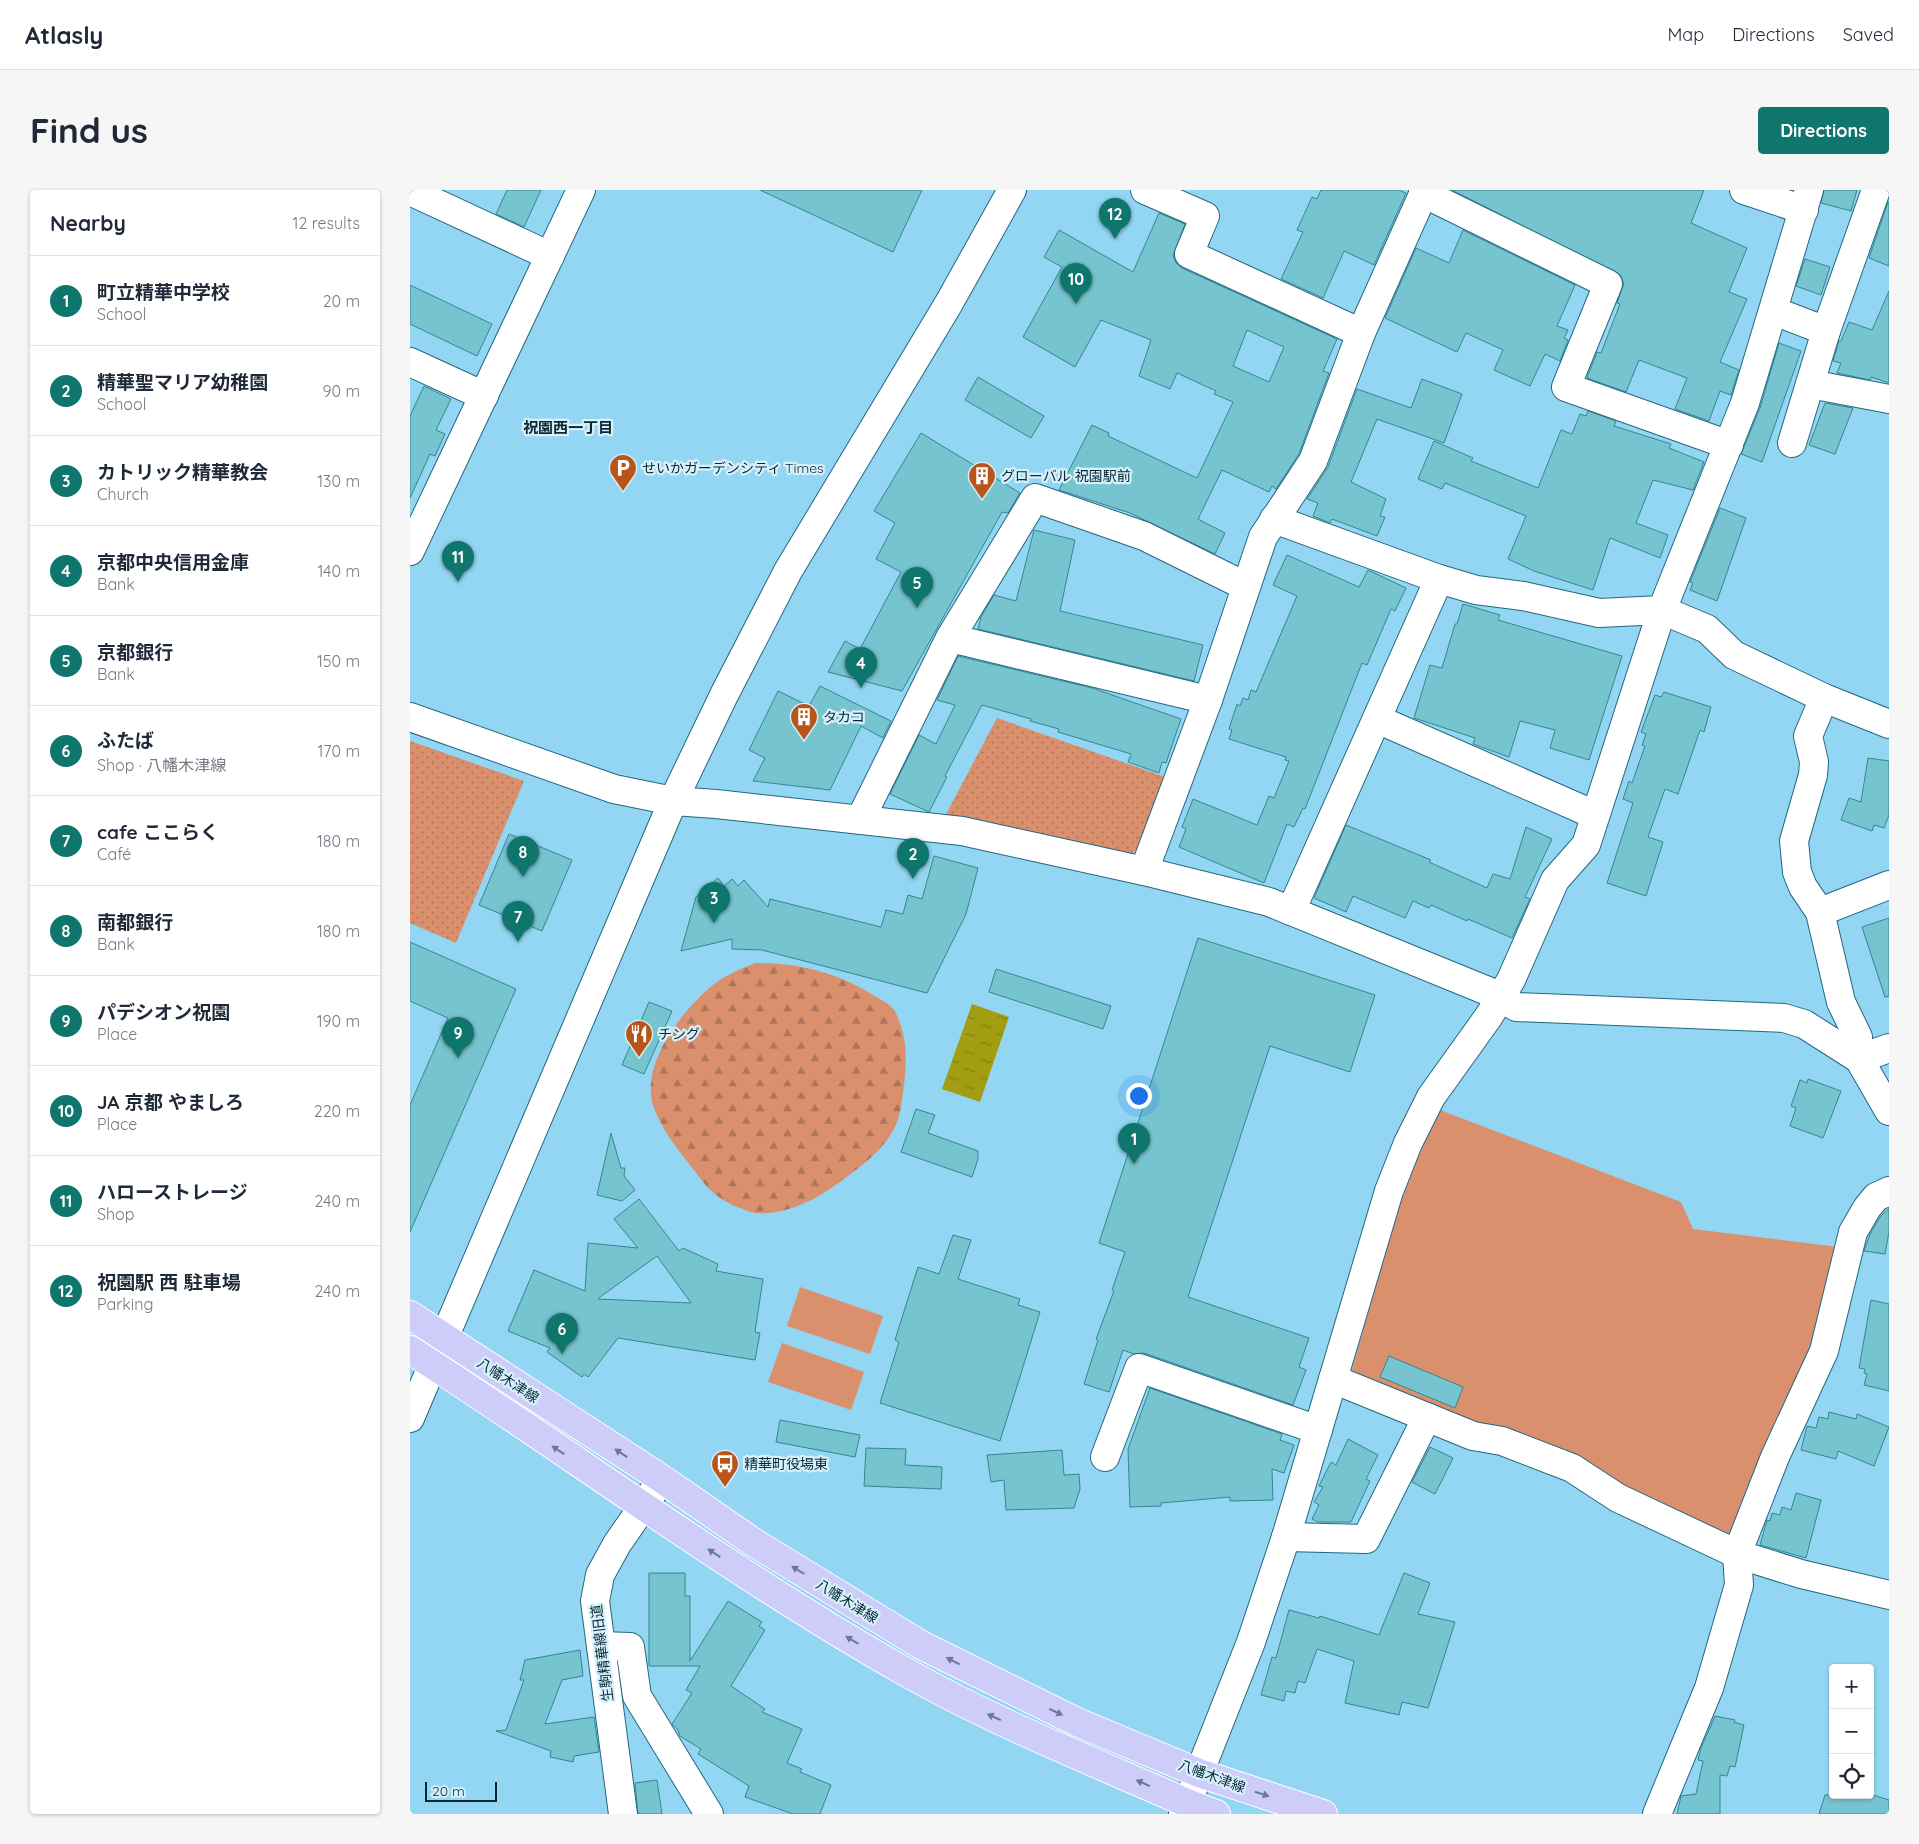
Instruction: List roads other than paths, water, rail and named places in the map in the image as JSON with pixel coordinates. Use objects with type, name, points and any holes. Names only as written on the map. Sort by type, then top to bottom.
[{"type":"main road","name":"八幡木津線","points":[[410,1315],[662,1479],[753,1542],[859,1609],[921,1645],[996,1684],[1077,1722],[1199,1773],[1323,1814]]},
{"type":"main road","name":"八幡木津線","points":[[421,1357],[642,1506],[905,1672],[1185,1809],[1216,1814]]},
{"type":"street","points":[[410,190],[550,256]]},
{"type":"street","points":[[412,542],[484,396],[581,190]]},
{"type":"street","points":[[410,1418],[421,1357],[444,1338],[673,801],[728,686],[788,571],[949,303],[1012,190]]},
{"type":"street","points":[[1145,190],[1205,216],[1189,254],[1361,333]]},
{"type":"street","points":[[1185,1809],[1251,1642],[1286,1536],[1388,1191],[1408,1143],[1431,1097],[1511,980],[1556,880],[1586,845],[1662,610],[1746,403],[1806,200],[1744,190]]},
{"type":"street","points":[[1792,443],[1826,331],[1876,190]]},
{"type":"street","points":[[1144,870],[1208,700],[1244,586],[1263,537],[1313,461],[1361,333],[1424,191],[1608,284],[1566,387],[1729,445]]},
{"type":"street","points":[[1774,311],[1826,331]]},
{"type":"street","points":[[410,362],[484,396]]},
{"type":"street","points":[[1810,384],[1889,399]]},
{"type":"street","points":[[860,820],[950,638],[1035,498],[1144,536],[1244,586]]},
{"type":"street","points":[[1274,519],[1439,579],[1476,590],[1523,596],[1599,613],[1662,610],[1707,629],[1734,656],[1824,698],[1889,724]]},
{"type":"street","points":[[1291,911],[1439,579]]},
{"type":"street","points":[[950,638],[1208,700]]},
{"type":"street","points":[[1824,698],[1808,736],[1813,749],[1813,775],[1794,841],[1794,856],[1803,887],[1820,912],[1841,1002],[1858,1037],[1859,1059],[1889,1111]]},
{"type":"street","points":[[410,716],[614,789],[673,801],[962,831],[1144,870],[1269,902],[1500,996],[1516,1007],[1784,1018],[1804,1024],[1859,1059]]},
{"type":"street","points":[[1377,719],[1595,815]]},
{"type":"street","points":[[1820,912],[1889,884]]},
{"type":"street","points":[[1859,1059],[1889,1048]]},
{"type":"street","points":[[1657,1814],[1709,1688],[1740,1585],[1736,1554],[1775,1457],[1824,1351],[1853,1232],[1876,1197],[1889,1191]]},
{"type":"street","points":[[1105,1457],[1139,1368],[1318,1430]]},
{"type":"street","points":[[1333,1379],[1473,1436],[1502,1441],[1572,1468],[1618,1498],[1736,1554],[1801,1574],[1889,1595]]},
{"type":"street","points":[[1286,1536],[1366,1539],[1427,1417]]},
{"type":"street","name":"生駒精華線旧道","points":[[623,1814],[595,1601],[600,1575],[617,1544],[662,1479]]},
{"type":"street","points":[[600,1646],[630,1647],[637,1696],[709,1814]]},
{"type":"water","points":[[972,1004],[1009,1017],[980,1102],[942,1089]]},
{"type":"place","name":"祝園駅 西 駐車場","points":[[1115,239]]},
{"type":"place","name":"JA 京都 やましろ","points":[[1076,304]]},
{"type":"place","name":"せいかガーデンシティ Times","points":[[623,492]]},
{"type":"place","name":"グローバル 祝園駅前","points":[[982,500]]},
{"type":"place","name":"ハローストレージ","points":[[458,582]]},
{"type":"place","name":"京都銀行","points":[[917,608]]},
{"type":"place","name":"京都中央信用金庫","points":[[861,688]]},
{"type":"place","name":"タカコ","points":[[804,741]]},
{"type":"place","name":"南都銀行","points":[[523,877]]},
{"type":"place","name":"精華聖マリア幼稚園","points":[[913,879]]},
{"type":"place","name":"カトリック精華教会","points":[[714,923]]},
{"type":"place","name":"cafe ここらく","points":[[518,942]]},
{"type":"place","name":"パデシオン祝園","points":[[458,1058]]},
{"type":"place","name":"チング","points":[[639,1058]]},
{"type":"place","name":"町立精華中学校","points":[[1134,1164]]},
{"type":"place","name":"ふたば","points":[[562,1354]]},
{"type":"place","name":"精華町役場東","points":[[725,1488]]},
{"type":"district","name":"祝園西一丁目","points":[[568,427]]}]
